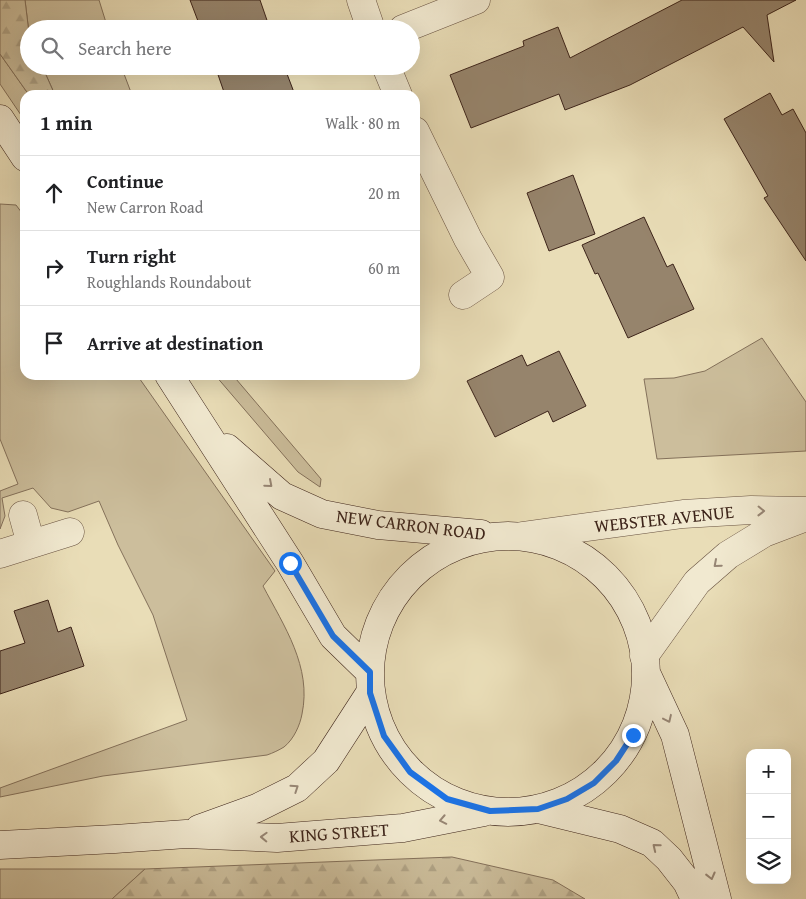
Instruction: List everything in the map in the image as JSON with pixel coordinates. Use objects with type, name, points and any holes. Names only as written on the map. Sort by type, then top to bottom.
[{"type":"main road","points":[[361,0],[368,20]]},
{"type":"main road","points":[[420,22],[476,0]]},
{"type":"main road","points":[[390,75],[396,90]]},
{"type":"main road","points":[[0,119],[20,149]]},
{"type":"main road","points":[[420,141],[468,239],[490,277],[463,295]]},
{"type":"main road","name":"NEW CARRON ROAD","points":[[173,380],[333,636],[370,682]]},
{"type":"main road","name":"NEW CARRON ROAD","points":[[205,429],[282,496],[322,514],[378,525],[509,536]]},
{"type":"main road","name":"WEBSTER AVENUE","points":[[509,536],[683,514],[751,510],[806,511]]},
{"type":"main road","points":[[23,515],[31,544]]},
{"type":"main road","name":"WEBSTER AVENUE","points":[[646,666],[697,582],[728,555],[764,533],[806,517]]},
{"type":"main road","points":[[0,554],[70,532]]},
{"type":"main road","points":[[538,809],[567,799],[594,783],[616,761],[633,735],[643,706],[646,666],[641,634],[624,597],[596,567],[562,546],[509,536],[472,540],[441,552],[414,572],[392,597],[377,627],[370,659],[370,682],[384,736],[410,772],[447,799],[490,811],[538,809],[620,829],[652,843],[669,859],[687,882],[695,899]]},
{"type":"main road","points":[[646,666],[675,735],[717,899]]},
{"type":"main road","name":"KING STREET","points":[[186,834],[257,808],[297,788],[326,761],[370,682]]},
{"type":"main road","name":"KING STREET","points":[[0,845],[115,840],[186,834],[277,838],[403,828],[490,811]]},
{"type":"green space","points":[[0,0],[25,0],[27,20],[20,20],[20,75],[46,75],[53,90],[25,90],[0,54]]},
{"type":"green space","points":[[25,0],[99,0],[105,20],[27,20]]},
{"type":"green space","points":[[0,54],[25,90],[20,90],[20,114],[0,84]]},
{"type":"green space","points":[[46,75],[124,75],[130,90],[53,90]]},
{"type":"green space","points":[[0,204],[16,205],[20,210],[20,380],[141,380],[275,571],[263,586],[294,647],[300,663],[303,680],[304,697],[301,718],[296,732],[288,744],[267,755],[103,776],[0,797],[0,788],[187,720],[153,615],[118,545],[99,501],[68,512],[51,508],[33,488],[2,498],[5,516],[0,529],[0,491],[18,484],[0,439]]},
{"type":"green space","points":[[762,338],[806,402],[806,451],[657,459],[644,379],[674,378],[705,371]]},
{"type":"green space","points":[[219,380],[237,380],[321,479],[320,487],[298,472]]},
{"type":"green space","points":[[452,857],[553,880],[585,899],[112,899],[145,869]]},
{"type":"green space","points":[[0,869],[145,869],[112,899],[0,899]]},
{"type":"building","points":[[190,0],[260,0],[267,20],[198,20]]},
{"type":"building","points":[[682,0],[796,0],[767,15],[774,62],[743,27],[630,85],[565,110],[559,94],[471,128],[450,75],[524,46],[523,41],[558,27],[570,58]]},
{"type":"building","points":[[218,75],[287,75],[293,90],[223,90]]},
{"type":"building","points":[[770,93],[782,115],[793,109],[806,133],[806,261],[764,198],[768,196],[724,119]]},
{"type":"building","points":[[573,175],[595,234],[549,251],[527,193]]},
{"type":"building","points":[[644,217],[667,267],[673,264],[694,309],[628,338],[598,273],[595,274],[582,245]]},
{"type":"building","points":[[559,351],[586,406],[553,422],[548,411],[495,437],[467,381],[522,355],[527,366]]},
{"type":"building","points":[[48,600],[58,632],[71,627],[84,666],[0,694],[0,651],[25,643],[14,611]]},
{"type":"route","points":[[290,563],[333,636],[370,672],[370,693],[384,736],[410,772],[447,799],[490,811],[538,809],[567,799],[594,783],[616,761],[633,735]]}]
